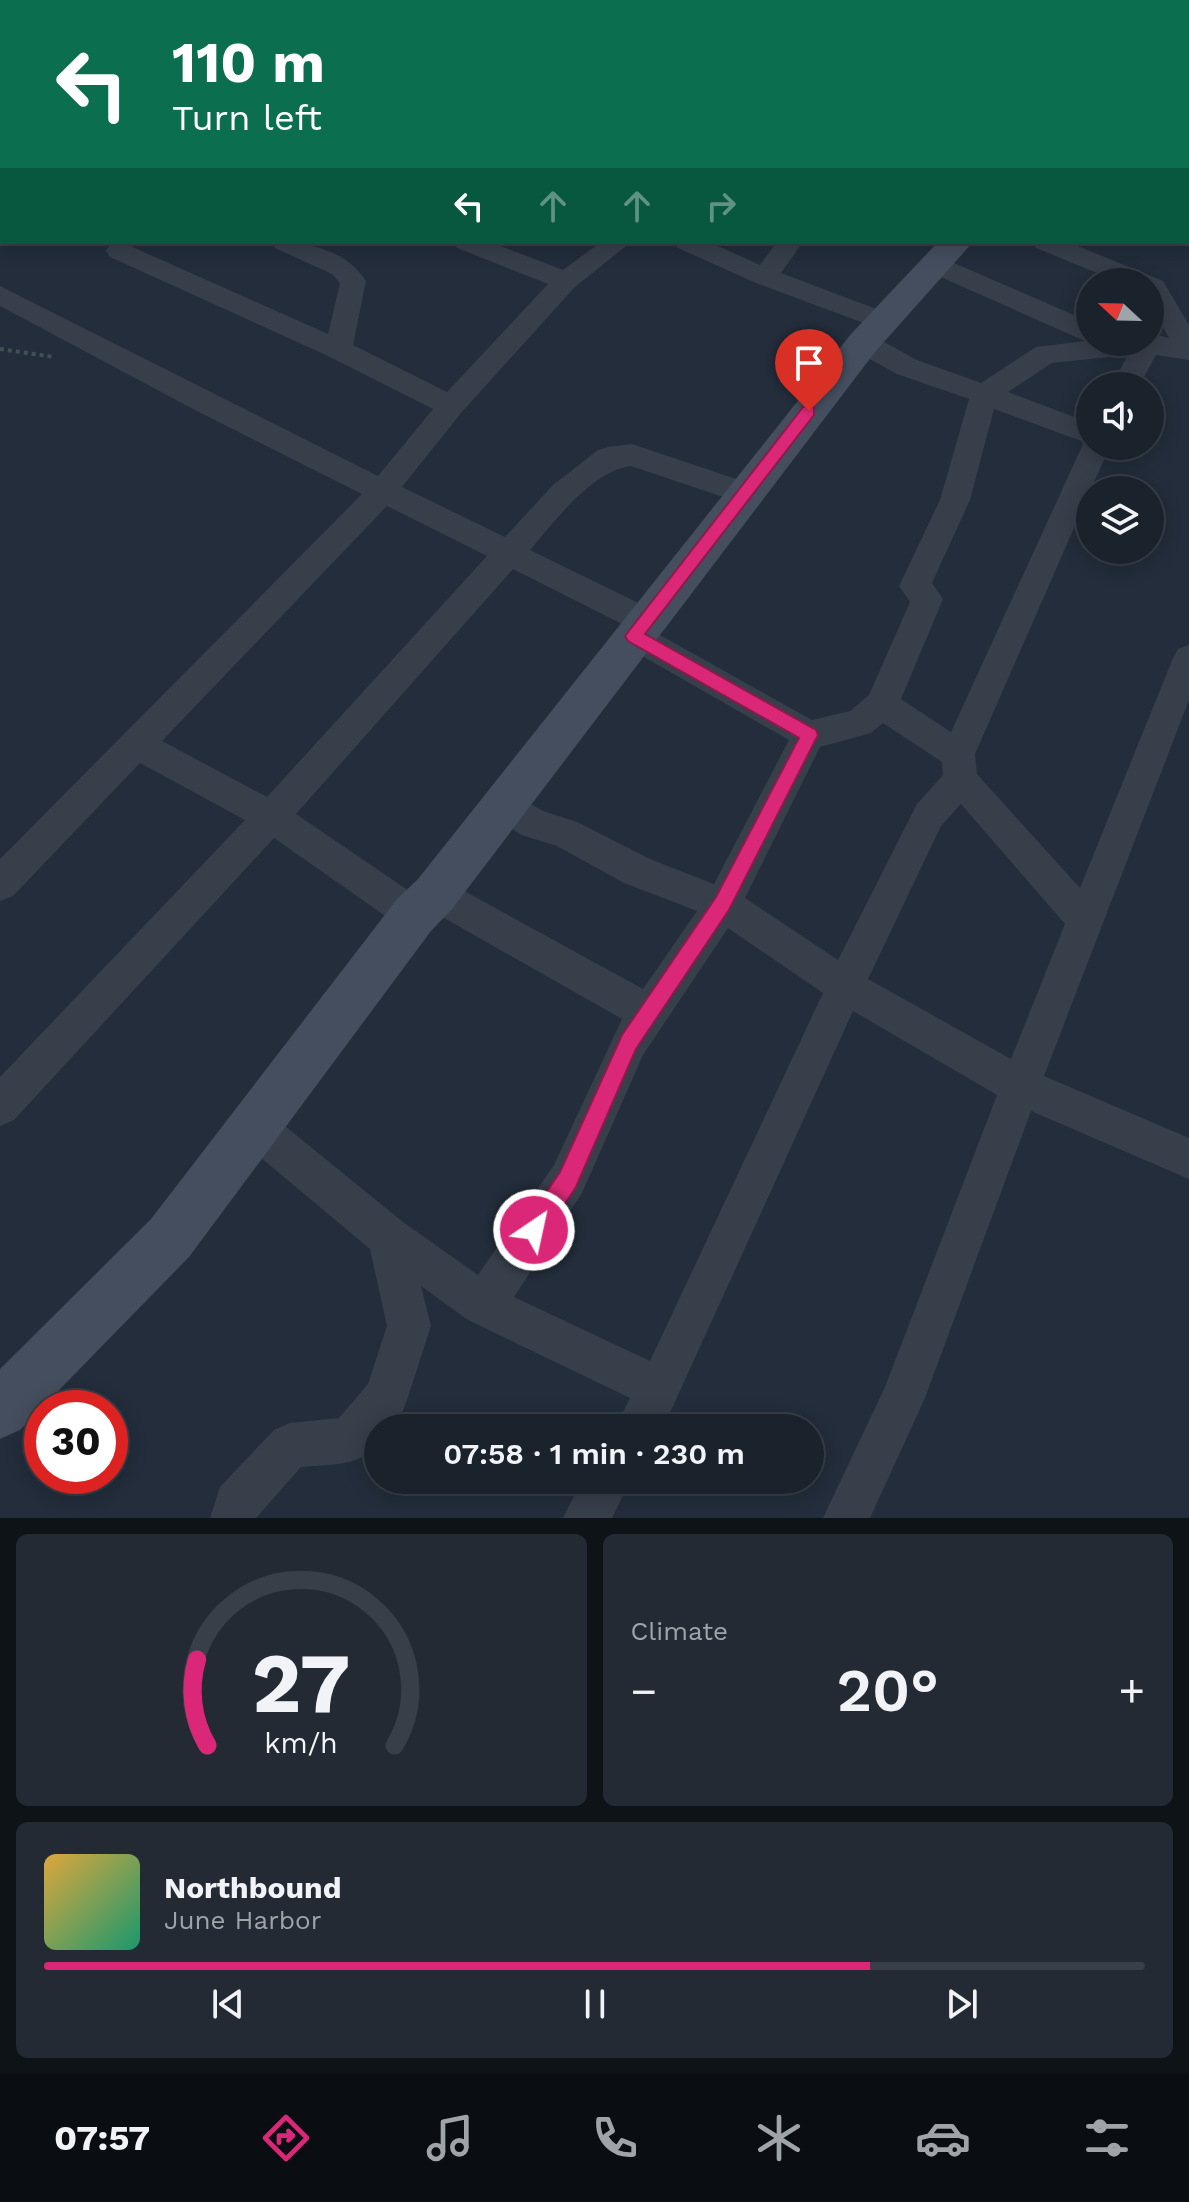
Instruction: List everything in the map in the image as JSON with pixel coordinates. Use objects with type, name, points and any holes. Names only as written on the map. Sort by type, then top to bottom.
[{"type":"main road","points":[[0,1410],[170,1238],[424,904],[744,493],[874,332],[947,254]]},
{"type":"street","points":[[288,244],[341,268],[353,281],[338,349]]},
{"type":"street","points":[[471,244],[566,281]]},
{"type":"street","points":[[0,884],[382,492],[451,406],[566,281],[615,244]]},
{"type":"street","points":[[691,244],[874,332],[907,367],[1076,429]]},
{"type":"street","points":[[765,277],[789,244]]},
{"type":"street","points":[[1050,244],[1109,268]]},
{"type":"street","points":[[119,251],[338,349],[451,406]]},
{"type":"street","points":[[947,254],[1076,325]]},
{"type":"street","points":[[0,295],[382,492],[510,552],[809,735],[859,723],[882,704],[927,599],[915,586],[955,500],[984,394],[1046,354],[1076,350]]},
{"type":"street","points":[[1164,306],[1189,350]]},
{"type":"street","points":[[1164,324],[1171,316]]},
{"type":"street","points":[[1164,345],[1189,350]]},
{"type":"street","points":[[0,1106],[271,817],[563,493],[608,458],[632,455],[744,493]]},
{"type":"street","points":[[646,1414],[845,986],[929,815],[960,767],[1090,460]]},
{"type":"street","points":[[846,1518],[903,1398],[1020,1086],[1189,658]]},
{"type":"street","points":[[882,704],[960,767],[1085,920]]},
{"type":"street","points":[[483,1305],[568,1179],[629,1042],[723,904],[809,735]]},
{"type":"street","points":[[135,743],[424,904],[649,1013]]},
{"type":"street","points":[[503,803],[533,824],[565,833],[637,871],[723,904],[845,986],[1020,1086],[1189,1159]]},
{"type":"street","points":[[255,1127],[388,1237],[483,1305],[660,1389]]},
{"type":"street","points":[[233,1518],[236,1503],[290,1446],[351,1439],[386,1397],[409,1326],[388,1237]]},
{"type":"street","points":[[586,1518],[600,1494]]},
{"type":"route","points":[[534,1230],[568,1179],[629,1042],[723,904],[809,735],[634,636],[809,411]]}]
